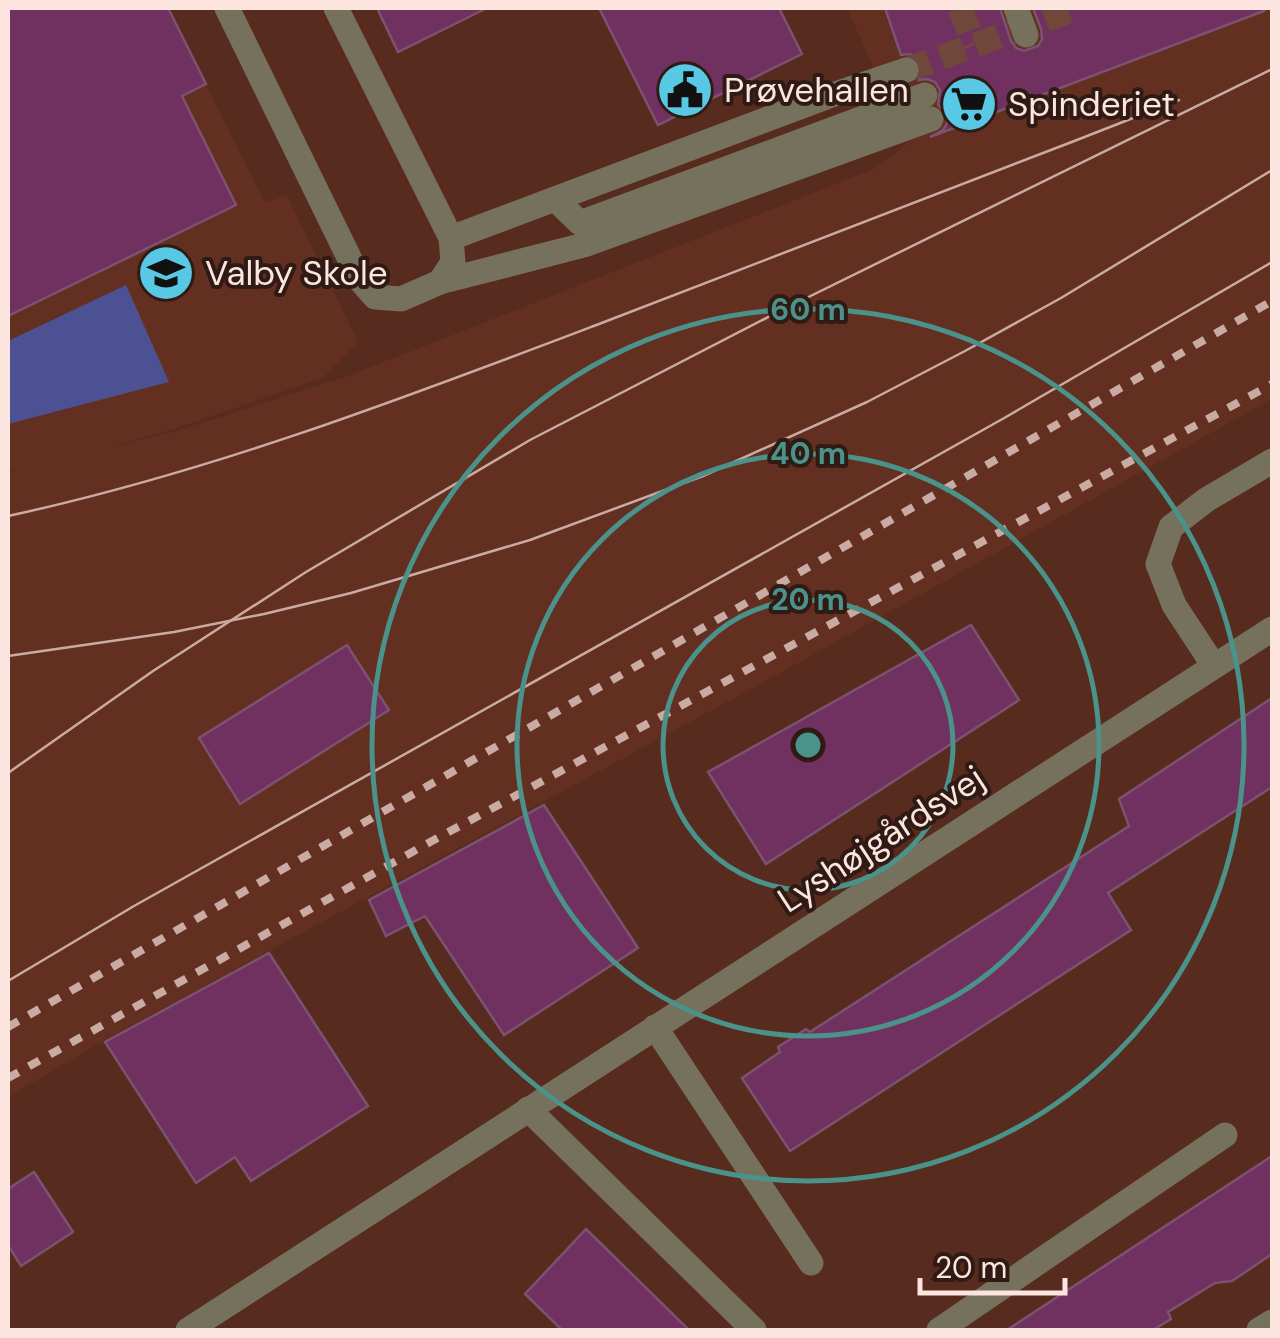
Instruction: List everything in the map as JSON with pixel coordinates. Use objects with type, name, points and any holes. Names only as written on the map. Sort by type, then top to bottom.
[{"type":"street","points":[[227,8],[360,280],[375,296],[401,299],[440,282],[584,245],[928,107],[580,223],[555,199]]},
{"type":"street","points":[[336,8],[452,238],[453,262],[440,282]]},
{"type":"street","points":[[1016,8],[1026,35]]},
{"type":"street","points":[[452,238],[906,70]]},
{"type":"street","points":[[1214,666],[1174,605],[1158,564],[1172,527],[1206,500],[1272,461]]},
{"type":"street","name":"Lyshøjgårdsvej","points":[[188,1330],[1272,628]]},
{"type":"street","points":[[654,1028],[811,1263]]},
{"type":"street","points":[[528,1109],[754,1330]]},
{"type":"street","points":[[939,1330],[1225,1135]]},
{"type":"street","points":[[1259,1330],[1272,1322]]},
{"type":"shaded area","points":[[8,8],[168,8],[265,203],[287,195],[358,342],[323,378],[102,449],[173,432],[348,376],[874,169],[907,144],[847,8],[1272,8],[1272,399],[773,677],[103,1041],[8,1097],[8,472],[17,469],[8,469]]},
{"type":"shaded area","points":[[126,285],[169,382],[8,424],[8,341]]},
{"type":"building","points":[[8,8],[168,8],[206,84],[182,96],[236,205],[8,316]]},
{"type":"building","points":[[377,8],[487,8],[398,52]]},
{"type":"building","name":"Prøvehallen","points":[[599,8],[779,8],[802,54],[658,125]]},
{"type":"building","name":"Spinderiet","points":[[885,8],[1000,8],[1011,41],[1024,51],[1038,46],[1042,39],[1033,8],[1264,11],[930,137],[947,123],[946,113],[938,105],[940,90],[935,82],[919,80],[922,72],[917,59],[910,54],[901,55]]},
{"type":"building","points":[[971,625],[1019,700],[766,864],[708,772]]},
{"type":"building","points":[[347,645],[389,710],[240,804],[199,738]]},
{"type":"building","points":[[1272,698],[1272,787],[1108,893],[1131,930],[790,1151],[742,1078],[780,1052],[778,1047],[806,1029],[810,1032],[1129,826],[1119,799]]},
{"type":"building","points":[[544,805],[638,948],[504,1035],[425,916],[386,936],[369,900]]},
{"type":"building","points":[[269,953],[368,1106],[251,1181],[235,1157],[196,1183],[105,1042]]},
{"type":"building","points":[[1272,1156],[1272,1254],[1232,1281],[1215,1283],[1168,1312],[1171,1319],[1153,1330],[1007,1330]]},
{"type":"building","points":[[34,1172],[73,1232],[21,1266],[8,1245],[8,1189]]},
{"type":"building","points":[[586,1229],[689,1330],[562,1330],[525,1294]]},
{"type":"tunnel","points":[[960,8],[975,45]]},
{"type":"tunnel","points":[[906,70],[1078,8]]},
{"type":"tram line","points":[[8,773],[153,671],[306,572],[530,440],[776,313],[1272,69]]},
{"type":"tram line","points":[[8,516],[159,478],[380,406],[1179,100]]},
{"type":"tram line","points":[[8,656],[174,632],[351,593],[530,540],[703,476],[867,402],[965,351],[1061,298],[1272,170]]},
{"type":"tram line","points":[[8,981],[134,906],[1006,417],[1272,262]]},
{"type":"railway","points":[[8,1027],[1272,301]]},
{"type":"railway","points":[[8,1078],[423,846],[1272,384]]},
{"type":"place","name":"Prøvehallen","points":[[685,90]]},
{"type":"place","name":"Spinderiet","points":[[969,104]]},
{"type":"place","name":"Valby Skole","points":[[166,273]]}]
